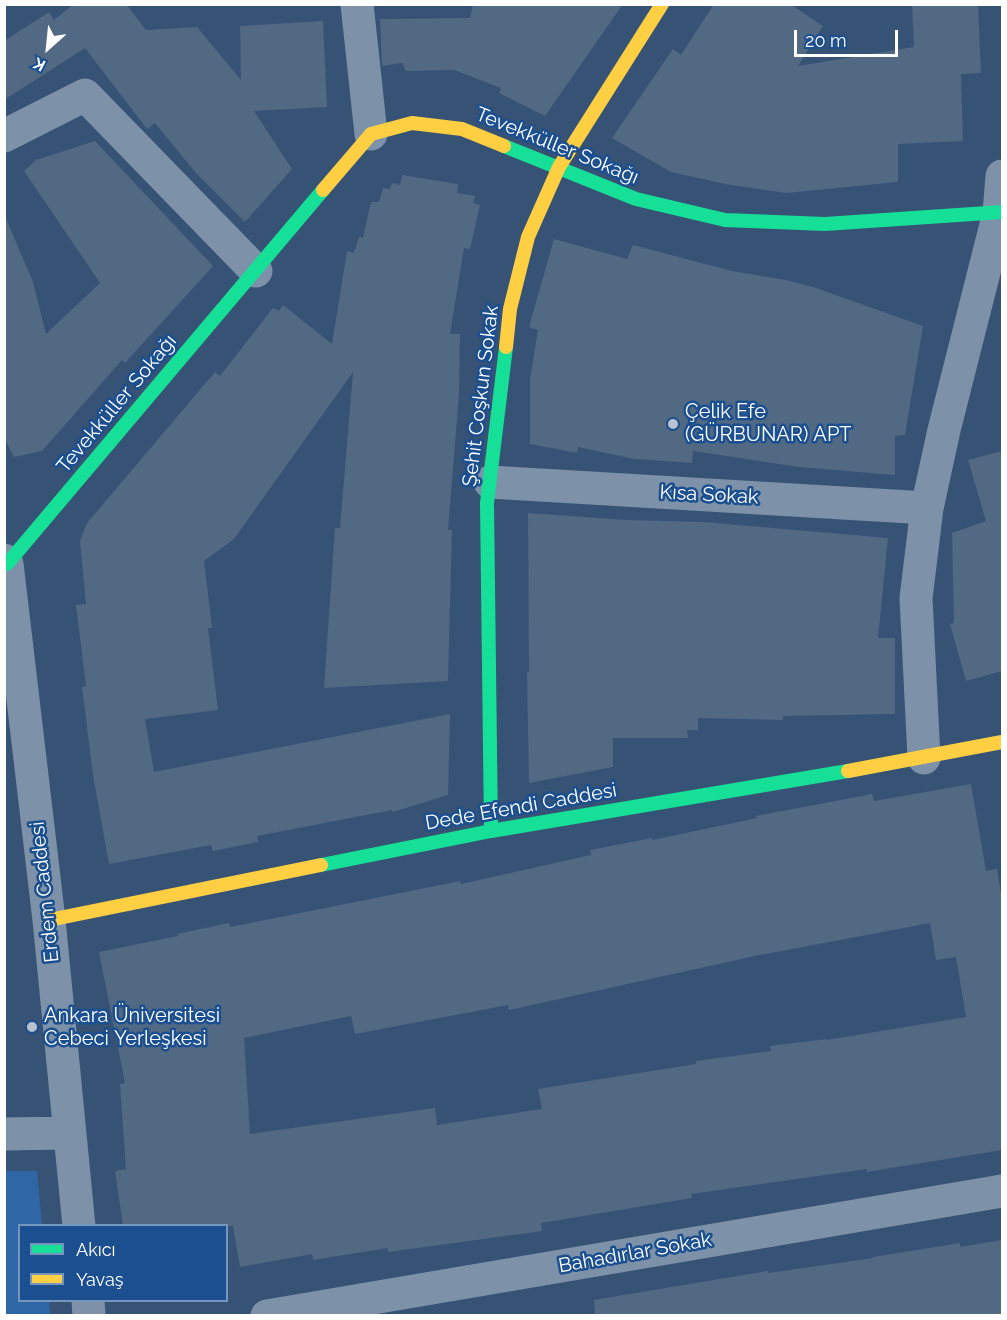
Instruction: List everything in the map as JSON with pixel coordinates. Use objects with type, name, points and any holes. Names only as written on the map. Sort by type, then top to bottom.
[{"type":"street","points":[[357,4],[371,134]]},
{"type":"street","name":"Şehit Coşkun Sokak","points":[[491,831],[488,503],[510,309],[528,237],[559,167],[662,4]]},
{"type":"street","points":[[4,136],[85,95],[256,271]]},
{"type":"street","name":"Tevekküller Sokağı","points":[[5,560],[256,271],[371,134],[412,123],[462,129],[636,199],[725,220],[825,224],[1001,213]]},
{"type":"street","points":[[924,758],[916,598],[927,508],[944,430],[1001,213],[1002,176]]},
{"type":"street","name":"Kısa Sokak","points":[[490,482],[927,508]]},
{"type":"street","name":"Erdem Caddesi","points":[[5,560],[49,920],[79,1224]]},
{"type":"street","name":"Dede Efendi Caddesi","points":[[49,920],[491,831],[924,758],[1002,742]]},
{"type":"street","points":[[4,1134],[69,1133]]},
{"type":"street","name":"Bahadırlar Sokak","points":[[267,1316],[1002,1191]]},
{"type":"shaded area","points":[[5,1171],[37,1171],[42,1224],[18,1224],[18,1302],[49,1302],[50,1315],[5,1315]]},
{"type":"building","points":[[74,4],[126,4],[146,30],[197,27],[241,80],[240,26],[323,21],[327,107],[254,111],[292,169],[245,222],[196,173],[155,123],[147,129],[85,48],[4,100],[4,41],[49,12],[54,20]]},
{"type":"building","points":[[473,4],[623,4],[545,116],[499,93],[501,88],[454,70],[406,71],[402,63],[382,66],[380,19],[470,18]]},
{"type":"building","points":[[714,4],[790,4],[823,26],[798,66],[914,47],[912,4],[978,4],[981,73],[961,74],[963,141],[898,144],[898,182],[786,193],[725,184],[671,172],[612,138],[673,49],[681,55]]},
{"type":"building","points":[[95,141],[213,266],[125,363],[122,360],[42,451],[14,457],[4,437],[4,214],[33,282],[46,334],[100,283],[24,171],[36,160]]},
{"type":"building","points":[[402,175],[458,184],[457,193],[475,196],[473,203],[480,205],[470,249],[464,248],[450,334],[460,334],[459,394],[448,530],[452,530],[448,681],[324,688],[335,528],[340,528],[353,372],[234,539],[204,561],[212,628],[208,628],[218,710],[145,719],[154,772],[450,714],[448,795],[393,812],[392,810],[257,836],[258,842],[213,851],[211,845],[109,864],[93,775],[82,687],[86,686],[76,605],[86,604],[80,541],[87,523],[215,372],[220,376],[273,308],[279,311],[283,305],[332,344],[347,251],[354,253],[359,237],[363,238],[371,202],[379,202],[383,188],[390,189],[392,183],[400,185]]},
{"type":"building","points":[[554,239],[627,259],[633,245],[732,271],[786,280],[816,288],[923,326],[905,435],[895,436],[895,475],[799,467],[693,451],[692,463],[634,459],[578,447],[577,453],[530,444],[530,379],[538,330],[529,327]]},
{"type":"building","points":[[1002,451],[1002,671],[966,681],[950,624],[954,623],[952,533],[986,521],[968,460]]},
{"type":"building","points":[[528,513],[626,520],[704,522],[888,538],[878,638],[895,638],[895,714],[783,716],[783,720],[698,718],[698,730],[687,730],[688,738],[613,738],[613,767],[529,783]]},
{"type":"building","points":[[971,784],[986,871],[997,869],[1002,900],[1002,1150],[867,1172],[867,1169],[691,1194],[692,1198],[541,1223],[542,1231],[388,1252],[388,1248],[313,1260],[312,1254],[240,1267],[233,1226],[228,1226],[228,1224],[123,1224],[115,1171],[126,1169],[120,1084],[125,1083],[99,952],[229,923],[230,927],[460,881],[461,884],[591,855],[590,850],[652,838],[653,840],[757,818],[756,816],[872,794],[874,801]],"holes":[[[930,923],[936,960],[956,957],[966,1017],[827,1040],[770,1046],[771,1051],[696,1061],[696,1064],[538,1089],[542,1109],[437,1125],[435,1108],[250,1134],[244,1038],[351,1016],[355,1034],[508,1005],[509,1010],[755,956]]]},
{"type":"building","points":[[1002,1240],[1002,1316],[595,1316],[594,1300],[768,1271],[768,1273],[873,1258],[960,1243],[960,1247]]},
{"type":"traffic: fast","points":[[504,146],[636,199],[725,220],[825,224],[1002,212]]},
{"type":"traffic: fast","points":[[7,564],[323,190]]},
{"type":"traffic: fast","points":[[491,831],[487,503],[506,347]]},
{"type":"traffic: fast","points":[[321,865],[491,831],[848,771]]},
{"type":"traffic: slow","points":[[506,347],[510,309],[528,237],[559,167],[662,4]]},
{"type":"traffic: slow","points":[[323,190],[371,134],[412,123],[462,129],[504,146]]},
{"type":"traffic: slow","points":[[848,771],[1002,742]]},
{"type":"traffic: slow","points":[[49,920],[321,865]]},
{"type":"place","name":"Çelik Efe (GÜRBUNAR) APT","points":[[673,424]]},
{"type":"place","name":"Ankara Üniversitesi Cebeci Yerleşkesi","points":[[32,1027]]}]
